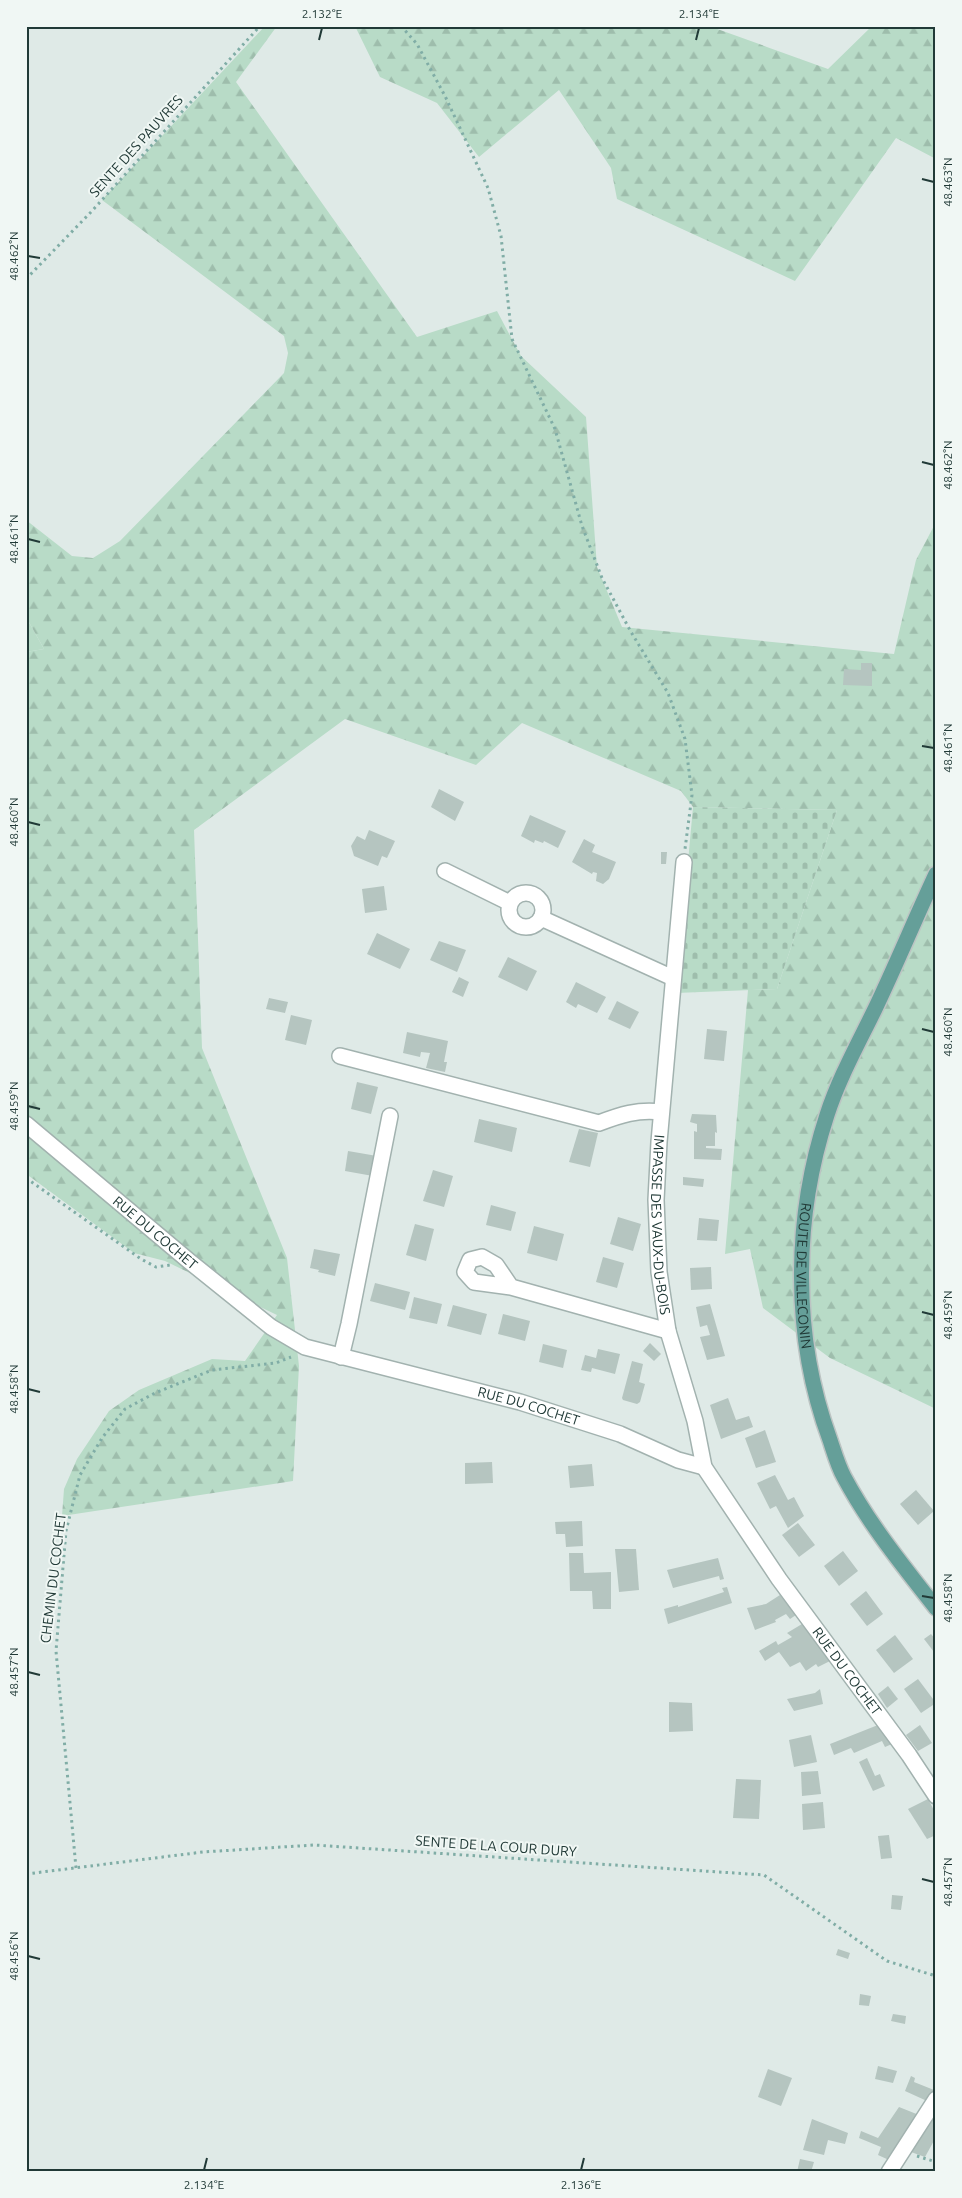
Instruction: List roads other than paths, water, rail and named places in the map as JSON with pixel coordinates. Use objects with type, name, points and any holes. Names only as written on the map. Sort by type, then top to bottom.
[{"type":"main road","name":"ROUTE DE VILLECONIN","points":[[936,874],[848,1064],[827,1114],[812,1168],[807,1199],[802,1296],[805,1348],[819,1412],[843,1476],[884,1540],[936,1608]]},
{"type":"street","name":"IMPASSE DES VAUX-DU-BOIS","points":[[684,862],[661,1112],[656,1200],[659,1272],[668,1331],[695,1421],[704,1467]]},
{"type":"street","points":[[445,872],[510,902]]},
{"type":"street","points":[[522,893],[533,894],[541,902],[541,918],[533,926],[521,926],[511,920],[508,908],[510,902],[522,893]]},
{"type":"street","points":[[541,918],[673,978]]},
{"type":"street","points":[[340,1056],[599,1123],[620,1115],[645,1110],[661,1112]]},
{"type":"street","points":[[341,1357],[350,1324],[390,1116]]},
{"type":"street","name":"RUE DU COCHET","points":[[26,1124],[189,1261],[272,1327],[305,1346],[341,1357],[520,1402],[620,1434],[678,1460],[704,1467],[779,1579],[910,1755],[936,1796]]},
{"type":"street","points":[[511,1287],[668,1331]]},
{"type":"street","points":[[889,2172],[936,2099]]}]
